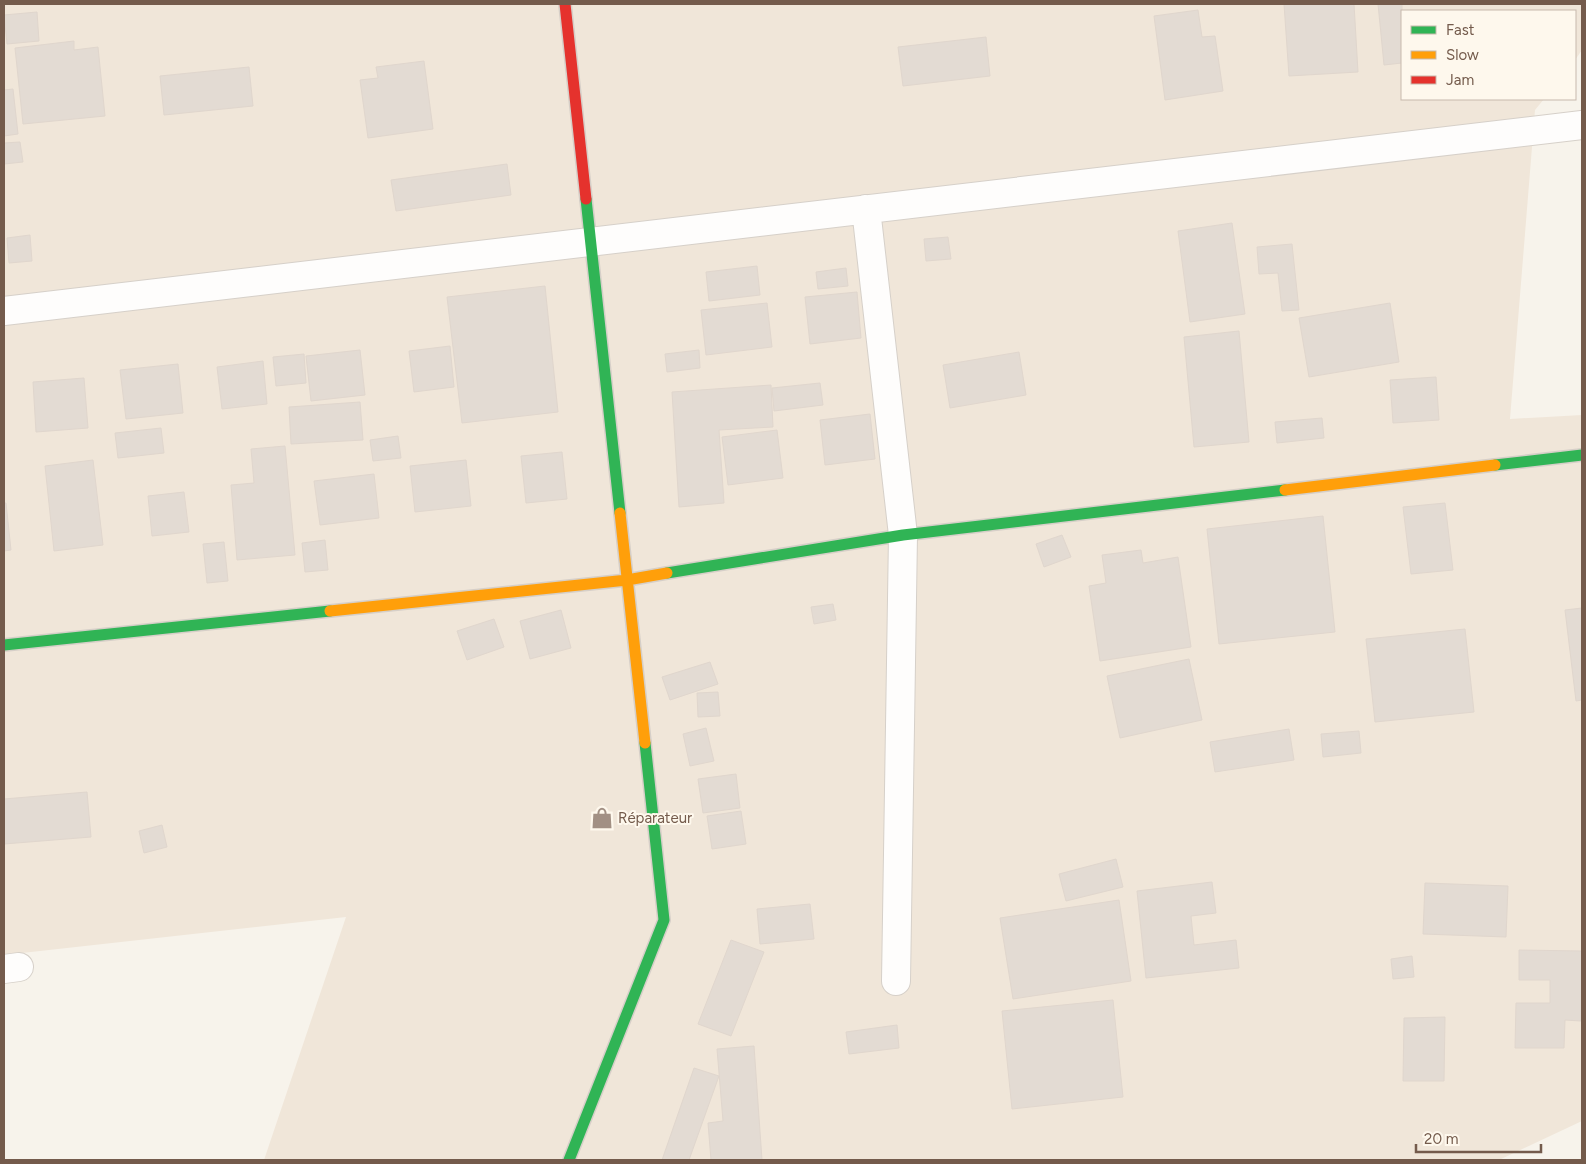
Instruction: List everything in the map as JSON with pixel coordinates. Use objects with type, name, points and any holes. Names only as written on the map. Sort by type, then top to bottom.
[{"type":"street","points":[[565,4],[664,920],[569,1160]]},
{"type":"street","points":[[4,311],[1582,125]]},
{"type":"street","points":[[866,210],[903,535],[896,981]]},
{"type":"street","points":[[4,645],[627,580],[903,535],[1582,455]]},
{"type":"shaded area","points":[[4,4],[1582,4],[1582,50],[1576,59],[1576,10],[1401,10],[1401,100],[1543,100],[1535,110],[1510,419],[1582,415],[1582,1121],[1499,1160],[264,1160],[346,917],[4,955]]},
{"type":"building","points":[[1284,4],[1354,4],[1358,72],[1289,76]]},
{"type":"building","points":[[1378,4],[1402,4],[1401,63],[1384,65]]},
{"type":"building","points":[[1198,10],[1202,37],[1215,36],[1223,91],[1165,100],[1154,16]]},
{"type":"building","points":[[37,12],[39,41],[7,44],[4,15]]},
{"type":"building","points":[[986,37],[990,76],[903,86],[898,47]]},
{"type":"building","points":[[74,41],[74,50],[98,47],[105,116],[23,124],[15,48]]},
{"type":"building","points":[[424,61],[433,129],[368,138],[360,80],[378,78],[376,67]]},
{"type":"building","points":[[249,67],[253,106],[164,115],[160,76]]},
{"type":"building","points":[[13,89],[18,134],[4,136],[4,90]]},
{"type":"building","points":[[20,142],[23,162],[4,164],[4,143]]},
{"type":"building","points":[[507,164],[511,195],[396,211],[391,180]]},
{"type":"building","points":[[1232,223],[1245,314],[1190,322],[1178,231]]},
{"type":"building","points":[[30,235],[32,261],[9,263],[7,238]]},
{"type":"building","points":[[948,237],[951,259],[926,261],[924,239]]},
{"type":"building","points":[[1292,244],[1299,310],[1282,311],[1278,273],[1259,274],[1257,247]]},
{"type":"building","points":[[757,266],[760,295],[709,301],[706,272]]},
{"type":"building","points":[[846,268],[848,286],[818,289],[816,272]]},
{"type":"building","points":[[545,286],[558,412],[462,423],[447,297]]},
{"type":"building","points":[[857,292],[861,338],[810,344],[805,297]]},
{"type":"building","points":[[767,303],[772,347],[706,355],[701,310]]},
{"type":"building","points":[[1390,303],[1399,362],[1309,377],[1299,318]]},
{"type":"building","points":[[1239,331],[1249,442],[1194,447],[1184,337]]},
{"type":"building","points":[[450,346],[454,387],[414,392],[409,351]]},
{"type":"building","points":[[360,350],[365,395],[311,401],[306,356]]},
{"type":"building","points":[[699,350],[700,368],[667,372],[665,354]]},
{"type":"building","points":[[1019,352],[1026,395],[950,408],[943,365]]},
{"type":"building","points":[[304,354],[306,383],[276,386],[273,357]]},
{"type":"building","points":[[263,361],[267,404],[222,409],[217,367]]},
{"type":"building","points":[[178,364],[183,413],[126,419],[120,370]]},
{"type":"building","points":[[1436,377],[1439,420],[1393,423],[1390,380]]},
{"type":"building","points":[[84,378],[88,428],[36,432],[33,382]]},
{"type":"building","points":[[820,383],[823,405],[774,411],[772,388]]},
{"type":"building","points":[[771,385],[773,427],[719,430],[724,503],[679,507],[672,392]]},
{"type":"building","points":[[360,402],[363,440],[291,444],[289,407]]},
{"type":"building","points":[[870,414],[875,459],[825,465],[820,420]]},
{"type":"building","points":[[1322,418],[1324,438],[1277,443],[1275,422]]},
{"type":"building","points":[[161,428],[164,453],[118,458],[115,433]]},
{"type":"building","points":[[777,430],[783,478],[728,485],[722,437]]},
{"type":"building","points":[[398,436],[401,458],[373,461],[370,440]]},
{"type":"building","points":[[285,446],[295,555],[237,560],[231,485],[254,483],[251,449]]},
{"type":"building","points":[[562,452],[567,499],[526,503],[521,456]]},
{"type":"building","points":[[93,460],[103,545],[54,551],[45,466]]},
{"type":"building","points":[[466,460],[471,506],[415,512],[410,466]]},
{"type":"building","points":[[374,474],[379,518],[320,525],[314,481]]},
{"type":"building","points":[[184,492],[189,532],[152,536],[148,496]]},
{"type":"building","points":[[4,503],[6,503],[11,550],[4,551]]},
{"type":"building","points":[[1445,503],[1453,570],[1411,574],[1403,507]]},
{"type":"building","points":[[1323,516],[1335,632],[1219,644],[1207,529]]},
{"type":"building","points":[[1062,535],[1071,557],[1044,567],[1036,544]]},
{"type":"building","points":[[325,540],[328,570],[305,572],[302,543]]},
{"type":"building","points":[[224,542],[228,581],[207,583],[203,544]]},
{"type":"building","points":[[1141,550],[1143,563],[1178,557],[1191,647],[1100,661],[1089,586],[1106,583],[1102,555]]},
{"type":"building","points":[[833,604],[836,620],[814,624],[811,607]]},
{"type":"building","points":[[1582,608],[1582,700],[1576,701],[1565,610]]},
{"type":"building","points":[[561,610],[571,648],[530,659],[520,621]]},
{"type":"building","points":[[494,619],[504,647],[467,660],[457,631]]},
{"type":"building","points":[[1465,629],[1474,712],[1375,722],[1366,639]]},
{"type":"building","points":[[1189,659],[1202,720],[1120,738],[1107,676]]},
{"type":"building","points":[[710,662],[718,684],[670,700],[662,677]]},
{"type":"building","points":[[718,692],[720,716],[698,717],[697,693]]},
{"type":"building","points":[[706,728],[714,761],[690,766],[683,734]]},
{"type":"building","points":[[1289,729],[1294,760],[1215,772],[1210,742]]},
{"type":"building","points":[[1359,731],[1361,753],[1323,757],[1321,734]]},
{"type":"building","points":[[736,774],[740,808],[703,813],[698,779]]},
{"type":"building","points":[[87,792],[91,837],[4,844],[4,799]]},
{"type":"building","points":[[741,811],[746,844],[712,849],[707,816]]},
{"type":"building","points":[[162,825],[167,847],[144,853],[139,831]]},
{"type":"building","points":[[1116,859],[1123,887],[1066,901],[1059,874]]},
{"type":"building","points":[[1212,882],[1216,913],[1191,916],[1194,945],[1236,940],[1239,968],[1146,978],[1137,891]]},
{"type":"building","points":[[1425,883],[1508,886],[1506,937],[1423,934]]},
{"type":"building","points":[[1119,900],[1131,981],[1013,999],[1000,918]]},
{"type":"building","points":[[810,904],[814,939],[760,944],[757,909]]},
{"type":"building","points":[[731,940],[764,952],[731,1036],[698,1024]]},
{"type":"building","points":[[1519,950],[1582,951],[1581,1021],[1565,1020],[1564,1048],[1515,1048],[1516,1003],[1550,1003],[1550,980],[1519,980]]},
{"type":"building","points":[[1412,956],[1414,977],[1393,979],[1391,959]]},
{"type":"building","points":[[1113,1000],[1123,1097],[1012,1109],[1002,1011]]},
{"type":"building","points":[[1445,1017],[1444,1081],[1403,1081],[1404,1018]]},
{"type":"building","points":[[897,1025],[899,1048],[849,1054],[846,1032]]},
{"type":"building","points":[[754,1046],[762,1160],[711,1160],[708,1123],[723,1121],[717,1049]]},
{"type":"building","points":[[694,1068],[719,1076],[689,1160],[662,1160]]},
{"type":"traffic: fast","points":[[586,199],[620,513]]},
{"type":"traffic: fast","points":[[1495,465],[1582,455]]},
{"type":"traffic: fast","points":[[667,573],[903,535],[1285,490]]},
{"type":"traffic: fast","points":[[4,645],[330,611]]},
{"type":"traffic: fast","points":[[569,1160],[664,920],[645,743]]},
{"type":"traffic: slow","points":[[1285,490],[1495,465]]},
{"type":"traffic: slow","points":[[620,513],[645,743]]},
{"type":"traffic: slow","points":[[330,611],[627,580],[667,573]]},
{"type":"traffic: jam","points":[[565,4],[586,199]]},
{"type":"place","name":"Réparateur","points":[[602,818]]}]
